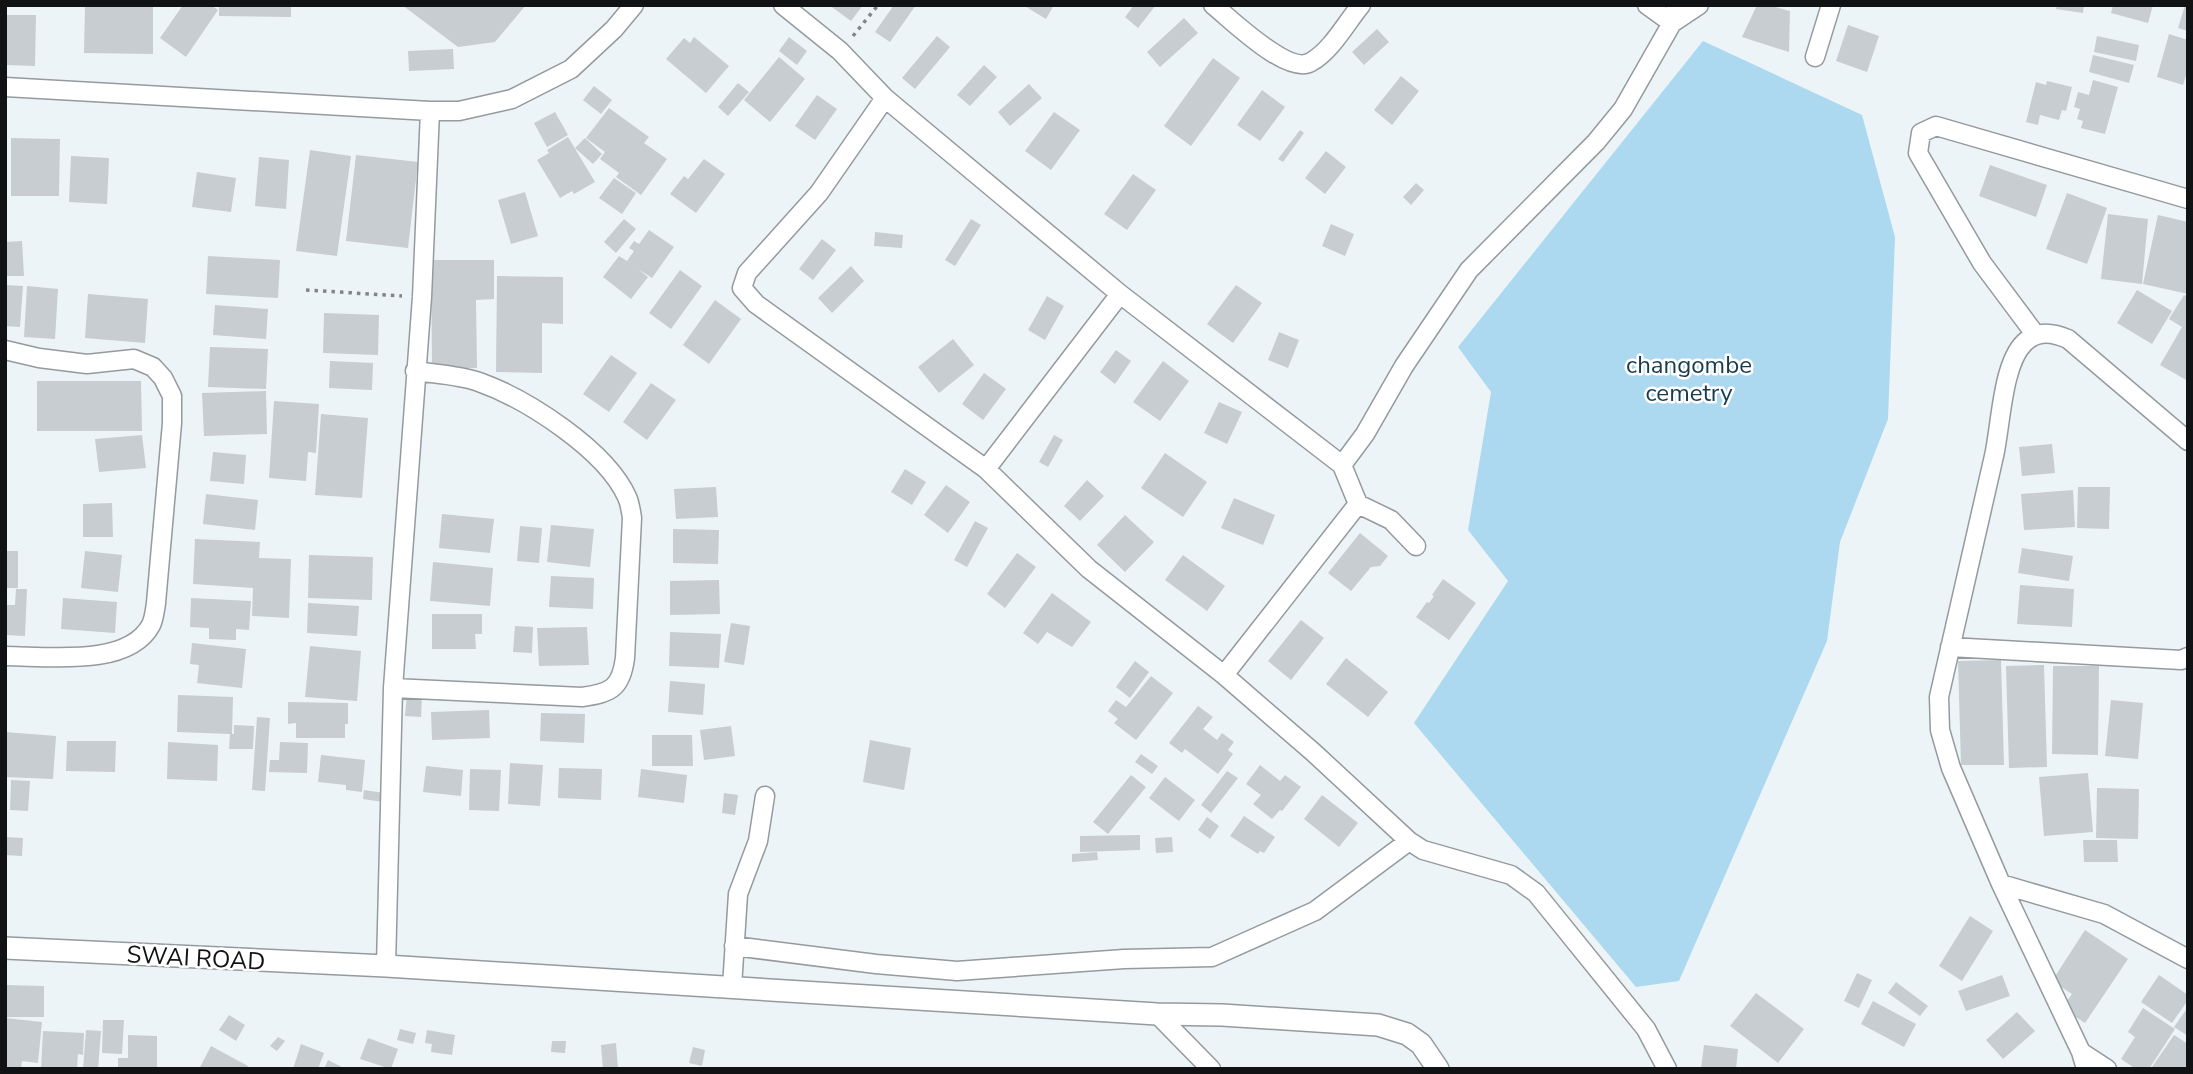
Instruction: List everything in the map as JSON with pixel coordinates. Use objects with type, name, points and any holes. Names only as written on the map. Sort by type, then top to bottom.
[{"type":"street","points":[[5,87],[459,111],[512,99],[572,69],[614,29],[634,5]]},
{"type":"street","points":[[783,5],[840,51],[885,98],[1120,294],[1342,465],[1358,504],[1391,520],[1416,547]]},
{"type":"street","points":[[1213,5],[1274,54],[1299,66],[1310,63],[1326,49],[1360,5]]},
{"type":"street","points":[[1647,5],[1674,14],[1699,5]]},
{"type":"street","points":[[1815,57],[1831,5]]},
{"type":"street","points":[[1342,465],[1365,434],[1404,366],[1469,270],[1596,142],[1623,109],[1674,14]]},
{"type":"street","points":[[885,98],[819,193],[747,273],[742,288],[756,304],[986,469],[1089,569],[1224,675],[1313,752],[1409,841],[1423,850],[1511,875],[1536,892],[1646,1029],[1667,1069]]},
{"type":"street","points":[[386,966],[393,688],[422,296],[430,111]]},
{"type":"street","points":[[2035,334],[1982,264],[1918,153],[1921,133],[1936,126],[2188,199]]},
{"type":"street","points":[[986,469],[1120,294]]},
{"type":"street","points":[[2107,1069],[2084,1060],[2001,884],[1951,768],[1940,730],[1939,697],[1995,453],[2010,368],[2022,345],[2035,334],[2053,333],[2068,339],[2188,441]]},
{"type":"street","points":[[5,350],[39,358],[87,364],[134,359],[153,367],[163,378],[172,396],[172,424],[156,603],[150,625],[133,645],[94,656],[5,656]]},
{"type":"street","points":[[393,688],[582,697],[604,694],[614,687],[621,678],[625,658],[632,518],[627,497],[614,477],[564,428],[529,406],[478,381],[415,371]]},
{"type":"street","points":[[1224,675],[1358,504]]},
{"type":"street","points":[[1950,647],[2181,660],[2188,657]]},
{"type":"street","points":[[732,987],[738,894],[758,841],[765,796]]},
{"type":"street","points":[[734,946],[957,971],[1124,959],[1212,957],[1314,911],[1409,841]]},
{"type":"street","points":[[2001,884],[2104,914],[2188,959]]},
{"type":"street","name":"SWAI ROAD","points":[[5,948],[386,966],[1157,1014],[1222,1015],[1378,1025],[1407,1034],[1421,1044],[1438,1069]]},
{"type":"street","points":[[1157,1014],[1211,1069]]},
{"type":"path","points":[[840,51],[878,5]]},
{"type":"path","points":[[306,290],[422,296]]},
{"type":"green space","name":"changombe cemetry","points":[[1703,41],[1862,115],[1895,237],[1888,419],[1840,542],[1827,641],[1679,981],[1636,987],[1414,723],[1508,581],[1468,530],[1491,392],[1458,347]]},
{"type":"building","points":[[85,5],[153,5],[153,54],[84,53]]},
{"type":"building","points":[[183,5],[211,5],[218,10],[186,57],[160,38]]},
{"type":"building","points":[[219,5],[291,5],[291,17],[219,16]]},
{"type":"building","points":[[402,5],[526,5],[495,42],[458,47]]},
{"type":"building","points":[[829,5],[863,5],[851,21]]},
{"type":"building","points":[[894,5],[916,5],[890,42],[875,32]]},
{"type":"building","points":[[1023,5],[1054,5],[1046,19]]},
{"type":"building","points":[[1134,5],[1156,5],[1138,28],[1125,17]]},
{"type":"building","points":[[1757,5],[1790,11],[1789,52],[1742,37]]},
{"type":"building","points":[[2057,5],[2084,5],[2083,13],[2056,9]]},
{"type":"building","points":[[2113,5],[2153,5],[2148,23],[2111,13]]},
{"type":"building","points":[[2185,5],[2188,5],[2188,31],[2178,28]]},
{"type":"building","points":[[5,15],[36,15],[35,66],[5,65]]},
{"type":"building","points":[[1184,18],[1198,33],[1160,67],[1147,52]]},
{"type":"building","points":[[1848,25],[1879,36],[1867,72],[1836,61]]},
{"type":"building","points":[[1377,29],[1389,42],[1364,65],[1352,52]]},
{"type":"building","points":[[2169,34],[2188,40],[2188,69],[2183,85],[2157,77]]},
{"type":"building","points":[[937,36],[950,47],[915,89],[902,78]]},
{"type":"building","points":[[2097,36],[2139,45],[2136,61],[2094,52]]},
{"type":"building","points":[[694,37],[729,66],[706,93],[666,59],[684,38],[690,43]]},
{"type":"building","points":[[789,37],[807,51],[797,65],[779,51]]},
{"type":"building","points":[[453,49],[454,69],[409,71],[408,51]]},
{"type":"building","points":[[2093,55],[2134,65],[2129,83],[2089,72]]},
{"type":"building","points":[[779,57],[805,79],[770,122],[744,100]]},
{"type":"building","points":[[1213,58],[1240,78],[1191,146],[1164,126]]},
{"type":"building","points":[[984,65],[997,77],[970,106],[957,95]]},
{"type":"building","points":[[1401,76],[1419,91],[1392,125],[1374,110]]},
{"type":"building","points":[[2093,80],[2118,87],[2105,134],[2081,128],[2083,121],[2077,119],[2080,109],[2074,107],[2078,92],[2089,95]]},
{"type":"building","points":[[2047,81],[2072,87],[2066,111],[2062,110],[2059,120],[2040,115],[2038,125],[2026,122],[2036,82],[2046,85]]},
{"type":"building","points":[[738,83],[749,92],[728,116],[718,107]]},
{"type":"building","points":[[1029,84],[1042,98],[1010,126],[998,112]]},
{"type":"building","points":[[594,86],[612,100],[601,114],[583,100]]},
{"type":"building","points":[[1262,90],[1285,107],[1260,141],[1237,125]]},
{"type":"building","points":[[817,95],[837,109],[815,140],[795,126]]},
{"type":"building","points":[[609,108],[649,137],[644,143],[667,159],[641,195],[616,177],[619,173],[600,159],[605,152],[586,138]]},
{"type":"building","points":[[555,112],[568,135],[547,147],[534,123]]},
{"type":"building","points":[[1054,112],[1080,130],[1051,170],[1025,151]]},
{"type":"building","points":[[1300,130],[1304,133],[1283,162],[1278,159]]},
{"type":"building","points":[[568,137],[595,182],[574,194],[572,191],[560,198],[537,160]]},
{"type":"building","points":[[11,138],[60,139],[59,196],[11,196]]},
{"type":"building","points":[[585,138],[602,154],[593,164],[575,148]]},
{"type":"building","points":[[310,150],[351,156],[337,256],[296,251]]},
{"type":"building","points":[[1326,151],[1346,167],[1325,194],[1305,178]]},
{"type":"building","points":[[356,155],[418,162],[408,248],[346,241]]},
{"type":"building","points":[[71,156],[109,158],[107,204],[69,202]]},
{"type":"building","points":[[259,157],[289,160],[286,209],[255,206]]},
{"type":"building","points":[[704,159],[725,174],[696,213],[670,194],[684,176],[688,179]]},
{"type":"building","points":[[1990,165],[2047,185],[2036,217],[1979,196]]},
{"type":"building","points":[[197,172],[236,178],[231,212],[192,207]]},
{"type":"building","points":[[1133,174],[1156,190],[1127,230],[1104,214]]},
{"type":"building","points":[[614,178],[636,193],[622,214],[599,198]]},
{"type":"building","points":[[1416,183],[1424,190],[1411,205],[1403,197]]},
{"type":"building","points":[[525,192],[538,236],[511,244],[498,200]]},
{"type":"building","points":[[2067,193],[2107,208],[2087,264],[2046,249]]},
{"type":"building","points":[[2108,214],[2148,219],[2142,284],[2101,279]]},
{"type":"building","points":[[2158,215],[2188,222],[2188,294],[2143,284]]},
{"type":"building","points":[[624,219],[636,229],[616,253],[604,242]]},
{"type":"building","points":[[971,219],[981,225],[955,266],[945,260]]},
{"type":"building","points":[[1331,224],[1354,234],[1345,256],[1322,246]]},
{"type":"building","points":[[649,230],[674,247],[652,278],[638,269],[648,277],[631,299],[603,277],[619,256],[627,261],[634,251],[629,248],[634,241],[639,244]]},
{"type":"building","points":[[875,232],[903,235],[902,248],[874,246]]},
{"type":"building","points":[[822,239],[836,250],[813,280],[799,269]]},
{"type":"building","points":[[22,241],[24,276],[5,276],[5,242]]},
{"type":"building","points":[[208,256],[280,260],[278,298],[206,294]]},
{"type":"building","points":[[431,260],[494,260],[494,299],[476,300],[477,368],[432,368]]},
{"type":"building","points":[[851,266],[864,281],[832,313],[818,298]]},
{"type":"building","points":[[680,270],[702,286],[671,329],[649,313]]},
{"type":"building","points":[[497,276],[563,277],[563,324],[542,323],[542,373],[496,372]]},
{"type":"building","points":[[5,285],[23,286],[20,327],[5,326]]},
{"type":"building","points":[[1236,285],[1262,303],[1233,343],[1207,324]]},
{"type":"building","points":[[27,286],[58,289],[55,339],[24,337]]},
{"type":"building","points":[[2137,290],[2172,311],[2152,344],[2117,323]]},
{"type":"building","points":[[88,294],[148,299],[145,343],[85,338]]},
{"type":"building","points":[[2184,295],[2188,297],[2188,381],[2160,365],[2182,327],[2169,319]]},
{"type":"building","points":[[1047,296],[1064,306],[1045,340],[1028,330]]},
{"type":"building","points":[[715,300],[741,319],[709,364],[683,345]]},
{"type":"building","points":[[215,305],[268,309],[266,339],[213,335]]},
{"type":"building","points":[[324,313],[379,315],[378,355],[323,353]]},
{"type":"building","points":[[1279,332],[1299,340],[1288,368],[1268,360]]},
{"type":"building","points":[[953,339],[974,365],[939,393],[918,367]]},
{"type":"building","points":[[210,347],[268,349],[266,389],[208,387]]},
{"type":"building","points":[[1116,350],[1131,361],[1115,384],[1100,372]]},
{"type":"building","points":[[611,355],[637,373],[609,412],[583,394]]},
{"type":"building","points":[[330,361],[373,363],[372,390],[329,388]]},
{"type":"building","points":[[1163,361],[1189,381],[1160,421],[1133,402]]},
{"type":"building","points":[[984,373],[1006,389],[983,420],[962,404]]},
{"type":"building","points":[[37,381],[141,381],[142,431],[37,431]]},
{"type":"building","points":[[651,383],[676,400],[647,440],[623,422]]},
{"type":"building","points":[[266,391],[267,434],[204,436],[202,393]]},
{"type":"building","points":[[274,401],[319,404],[316,453],[308,452],[306,481],[269,478]]},
{"type":"building","points":[[1219,402],[1242,412],[1227,444],[1204,433]]},
{"type":"building","points":[[321,414],[368,418],[362,498],[315,495]]},
{"type":"building","points":[[142,435],[146,468],[99,472],[95,439]]},
{"type":"building","points":[[1054,435],[1063,440],[1048,467],[1039,462]]},
{"type":"building","points":[[2052,444],[2055,473],[2022,476],[2019,447]]},
{"type":"building","points":[[213,452],[246,455],[244,484],[210,481]]},
{"type":"building","points":[[1165,453],[1207,482],[1183,517],[1141,488]]},
{"type":"building","points":[[905,469],[926,482],[912,505],[891,492]]},
{"type":"building","points":[[1087,480],[1104,496],[1080,521],[1064,506]]},
{"type":"building","points":[[946,485],[970,502],[948,533],[924,515]]},
{"type":"building","points":[[716,487],[718,517],[676,519],[674,489]]},
{"type":"building","points":[[2078,487],[2110,487],[2109,529],[2077,528]]},
{"type":"building","points":[[2073,490],[2075,527],[2024,530],[2021,494]]},
{"type":"building","points":[[206,494],[258,500],[255,530],[203,524]]},
{"type":"building","points":[[1234,498],[1275,515],[1263,545],[1221,528]]},
{"type":"building","points":[[112,503],[113,537],[83,537],[83,504]]},
{"type":"building","points":[[442,514],[494,519],[490,553],[439,548]]},
{"type":"building","points":[[1125,515],[1154,542],[1125,572],[1097,545]]},
{"type":"building","points":[[975,521],[988,528],[967,567],[954,560]]},
{"type":"building","points":[[551,525],[594,529],[590,567],[547,562]]},
{"type":"building","points":[[520,526],[542,528],[539,563],[517,561]]},
{"type":"building","points":[[673,529],[719,530],[718,564],[673,563]]},
{"type":"building","points":[[1360,533],[1388,556],[1380,566],[1371,567],[1351,591],[1328,573]]},
{"type":"building","points":[[195,539],[260,542],[259,558],[291,559],[289,618],[252,616],[253,588],[193,584]]},
{"type":"building","points":[[2022,548],[2073,556],[2069,581],[2018,573]]},
{"type":"building","points":[[5,551],[18,551],[18,588],[5,588]]},
{"type":"building","points":[[85,551],[122,555],[118,592],[81,588]]},
{"type":"building","points":[[1017,553],[1036,567],[1005,608],[987,594]]},
{"type":"building","points":[[309,555],[373,557],[372,600],[308,598]]},
{"type":"building","points":[[1183,555],[1225,586],[1207,611],[1165,580]]},
{"type":"building","points":[[433,562],[493,568],[490,606],[430,601]]},
{"type":"building","points":[[551,576],[594,578],[593,609],[549,607]]},
{"type":"building","points":[[1443,579],[1476,603],[1449,640],[1416,617],[1434,596],[1432,595]]},
{"type":"building","points":[[719,580],[720,614],[670,615],[670,581]]},
{"type":"building","points":[[2020,585],[2074,589],[2072,627],[2017,624]]},
{"type":"building","points":[[16,589],[27,589],[25,636],[5,635],[5,605],[15,605]]},
{"type":"building","points":[[1052,593],[1091,622],[1072,647],[1047,632],[1038,644],[1023,633]]},
{"type":"building","points":[[63,598],[117,602],[115,633],[61,629]]},
{"type":"building","points":[[191,598],[251,601],[249,630],[236,629],[236,640],[209,639],[209,628],[190,627]]},
{"type":"building","points":[[308,603],[359,606],[357,636],[307,633]]},
{"type":"building","points":[[432,614],[482,614],[482,634],[475,634],[476,649],[432,649]]},
{"type":"building","points":[[1301,620],[1324,638],[1291,680],[1268,661]]},
{"type":"building","points":[[731,623],[750,626],[744,665],[724,662]]},
{"type":"building","points":[[515,626],[533,627],[532,653],[513,652]]},
{"type":"building","points":[[587,627],[589,665],[539,666],[537,628]]},
{"type":"building","points":[[670,632],[721,634],[719,668],[669,666]]},
{"type":"building","points":[[192,643],[246,649],[242,688],[197,683],[199,665],[190,664]]},
{"type":"building","points":[[310,646],[361,651],[357,701],[305,697]]},
{"type":"building","points":[[1346,658],[1388,692],[1368,717],[1326,684]]},
{"type":"building","points":[[2001,660],[2004,765],[1961,765],[1958,661]]},
{"type":"building","points":[[1135,661],[1149,672],[1130,698],[1116,687]]},
{"type":"building","points":[[2044,665],[2047,767],[2009,768],[2006,666]]},
{"type":"building","points":[[2053,666],[2099,666],[2098,755],[2052,754]]},
{"type":"building","points":[[1151,676],[1173,693],[1136,740],[1114,723],[1118,719],[1108,711],[1116,700],[1126,707]]},
{"type":"building","points":[[670,681],[705,684],[703,715],[668,712]]},
{"type":"building","points":[[178,695],[233,697],[232,734],[234,725],[254,726],[253,749],[229,749],[230,734],[177,732]]},
{"type":"building","points":[[407,695],[422,696],[421,717],[405,716]]},
{"type":"building","points":[[2111,700],[2143,703],[2138,759],[2105,756]]},
{"type":"building","points":[[288,702],[348,703],[345,738],[296,738],[296,723],[288,724]]},
{"type":"building","points":[[1198,706],[1213,717],[1203,729],[1217,740],[1222,733],[1234,742],[1228,750],[1233,754],[1218,774],[1185,749],[1182,753],[1169,743]]},
{"type":"building","points":[[489,710],[490,738],[432,740],[431,712]]},
{"type":"building","points":[[541,713],[585,714],[584,743],[540,741]]},
{"type":"building","points":[[257,717],[270,718],[265,791],[252,790]]},
{"type":"building","points":[[731,726],[735,756],[704,760],[700,730]]},
{"type":"building","points":[[5,732],[56,736],[53,779],[5,777]]},
{"type":"building","points":[[652,735],[692,735],[693,766],[652,766]]},
{"type":"building","points":[[870,740],[911,748],[904,790],[863,782]]},
{"type":"building","points":[[67,741],[116,741],[115,772],[66,771]]},
{"type":"building","points":[[168,742],[218,745],[217,781],[167,779]]},
{"type":"building","points":[[280,742],[308,743],[307,773],[269,772],[270,760],[279,760]]},
{"type":"building","points":[[1141,754],[1158,766],[1152,774],[1135,762]]},
{"type":"building","points":[[321,755],[365,760],[362,792],[346,790],[346,785],[318,782]]},
{"type":"building","points":[[510,763],[543,765],[540,806],[508,804]]},
{"type":"building","points":[[1260,765],[1280,781],[1285,775],[1301,787],[1272,819],[1253,804],[1261,795],[1246,784]]},
{"type":"building","points":[[426,766],[463,770],[461,796],[423,792]]},
{"type":"building","points":[[559,768],[602,769],[601,800],[558,798]]},
{"type":"building","points":[[470,769],[501,770],[499,811],[469,810]]},
{"type":"building","points":[[641,769],[687,775],[684,803],[638,797]]},
{"type":"building","points":[[1227,771],[1238,778],[1211,813],[1201,805]]},
{"type":"building","points":[[2088,773],[2093,832],[2044,836],[2039,777]]},
{"type":"building","points":[[1131,775],[1146,787],[1108,834],[1093,822]]},
{"type":"building","points":[[1165,777],[1195,800],[1179,821],[1149,798]]},
{"type":"building","points":[[11,780],[30,781],[28,811],[10,810]]},
{"type":"building","points":[[2097,788],[2139,789],[2138,839],[2096,838]]},
{"type":"building","points":[[364,790],[384,793],[383,802],[363,799]]},
{"type":"building","points":[[724,793],[738,795],[735,815],[722,813]]},
{"type":"building","points":[[1322,795],[1358,823],[1339,847],[1304,819]]},
{"type":"building","points":[[1244,816],[1275,837],[1264,853],[1260,851],[1258,854],[1230,836]]},
{"type":"building","points":[[1207,817],[1219,826],[1210,839],[1198,830]]},
{"type":"building","points":[[1140,835],[1140,850],[1080,852],[1080,836]]},
{"type":"building","points":[[5,837],[23,838],[22,856],[5,855]]},
{"type":"building","points":[[1172,837],[1173,852],[1156,853],[1155,838]]},
{"type":"building","points":[[2083,840],[2117,840],[2118,862],[2084,862]]},
{"type":"building","points":[[1097,852],[1098,860],[1072,862],[1072,854]]},
{"type":"building","points":[[1970,916],[1993,931],[1962,981],[1939,966]]},
{"type":"building","points":[[2085,930],[2128,959],[2085,1023],[2062,1008],[2072,994],[2052,981]]},
{"type":"building","points":[[1857,973],[1872,980],[1859,1008],[1844,1001]]},
{"type":"building","points":[[2002,975],[2010,996],[1966,1011],[1958,991]]},
{"type":"building","points":[[2159,975],[2188,995],[2188,1000],[2172,1023],[2141,1002]]},
{"type":"building","points":[[1896,982],[1928,1006],[1920,1016],[1888,993]]},
{"type":"building","points":[[6,985],[44,986],[44,1017],[6,1017]]},
{"type":"building","points":[[1756,993],[1804,1029],[1778,1063],[1730,1026]]},
{"type":"building","points":[[1873,1001],[1916,1024],[1904,1047],[1861,1024]]},
{"type":"building","points":[[2188,1007],[2188,1036],[2174,1027]]},
{"type":"building","points":[[2143,1008],[2175,1029],[2149,1069],[2136,1069],[2121,1059],[2135,1037],[2128,1032]]},
{"type":"building","points":[[2017,1012],[2035,1031],[2003,1059],[1986,1040]]},
{"type":"building","points":[[229,1015],[245,1025],[236,1041],[219,1030]]},
{"type":"building","points":[[5,1018],[42,1022],[38,1063],[22,1061],[21,1069],[5,1069]]},
{"type":"building","points":[[103,1020],[124,1020],[122,1054],[102,1053]]},
{"type":"building","points":[[400,1029],[416,1033],[413,1044],[397,1040]]},
{"type":"building","points":[[86,1030],[101,1031],[98,1069],[83,1069]]},
{"type":"building","points":[[427,1030],[455,1035],[452,1055],[431,1052],[432,1044],[425,1043]]},
{"type":"building","points":[[43,1031],[84,1033],[83,1055],[78,1054],[77,1069],[41,1069]]},
{"type":"building","points":[[128,1035],[157,1036],[157,1069],[118,1069],[118,1058],[128,1058]]},
{"type":"building","points":[[2174,1035],[2188,1044],[2188,1069],[2155,1069],[2152,1067]]},
{"type":"building","points":[[278,1037],[285,1041],[277,1051],[270,1046]]},
{"type":"building","points":[[368,1038],[398,1049],[391,1069],[360,1059]]},
{"type":"building","points":[[552,1041],[566,1041],[565,1053],[551,1052]]},
{"type":"building","points":[[616,1043],[618,1069],[603,1069],[601,1045]]},
{"type":"building","points":[[301,1044],[324,1053],[318,1069],[293,1069]]},
{"type":"building","points":[[1704,1045],[1738,1049],[1736,1069],[1701,1069]]},
{"type":"building","points":[[211,1046],[248,1066],[247,1069],[199,1069]]},
{"type":"building","points":[[693,1047],[705,1050],[702,1066],[689,1063]]},
{"type":"building","points":[[328,1060],[342,1067],[341,1069],[324,1069]]}]
